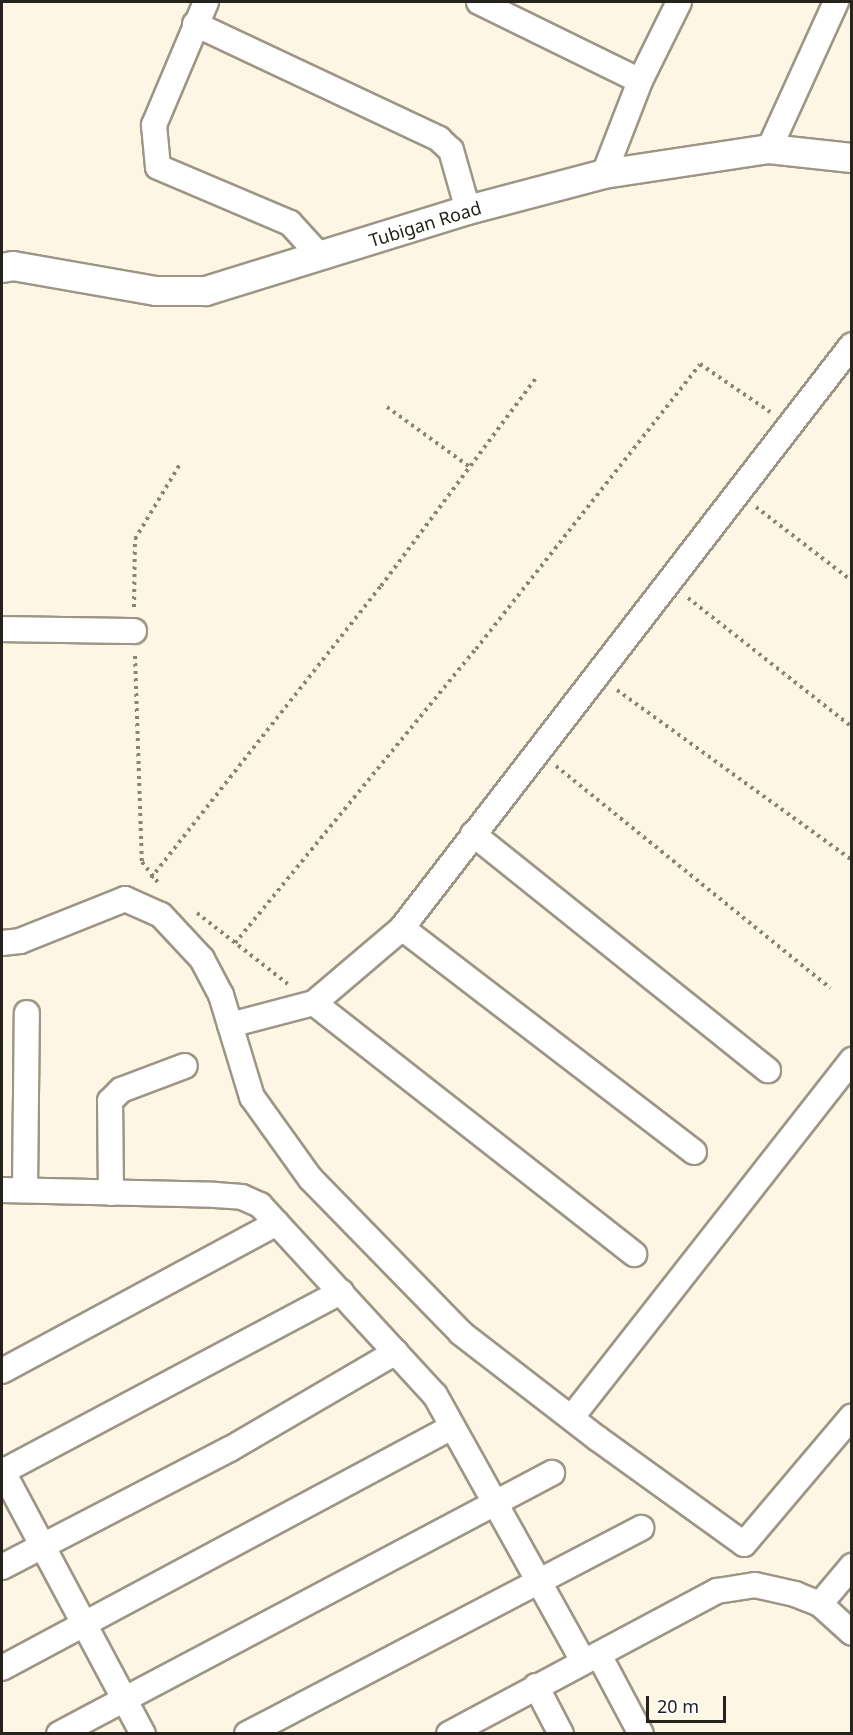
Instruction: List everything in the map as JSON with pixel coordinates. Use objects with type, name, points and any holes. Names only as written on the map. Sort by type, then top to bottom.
[{"type":"street","points":[[206,2],[154,125],[158,167],[290,223],[320,256]]},
{"type":"street","points":[[479,2],[640,81]]},
{"type":"street","points":[[604,174],[640,81],[679,2]]},
{"type":"street","points":[[769,149],[836,2]]},
{"type":"street","points":[[195,24],[439,139],[451,150],[468,210]]},
{"type":"street","name":"Tubigan Road","points":[[2,268],[13,266],[156,291],[206,291],[468,210],[604,174],[769,149],[852,158]]},
{"type":"street","points":[[230,1025],[314,1003],[402,928],[666,580],[852,345]]},
{"type":"street","points":[[2,629],[134,631]]},
{"type":"street","points":[[473,834],[768,1070]]},
{"type":"street","points":[[2,942],[20,941],[81,918],[112,902],[139,902],[176,928],[202,959],[221,995],[252,1096],[310,1179],[461,1333],[744,1544],[852,1416]]},
{"type":"street","points":[[402,928],[694,1152]]},
{"type":"street","points":[[314,1003],[634,1254]]},
{"type":"street","points":[[27,1013],[13,1190],[242,1197],[260,1205],[435,1395],[538,1581],[641,1734]]},
{"type":"street","points":[[572,1417],[852,1060]]},
{"type":"street","points":[[111,1193],[110,1101],[122,1090],[185,1066]]},
{"type":"street","points":[[2,1371],[277,1223]]},
{"type":"street","points":[[143,1734],[2,1471],[340,1292]]},
{"type":"street","points":[[2,1567],[230,1449],[396,1352]]},
{"type":"street","points":[[2,1668],[452,1426]]},
{"type":"street","points":[[59,1734],[552,1473]]},
{"type":"street","points":[[247,1734],[641,1528]]},
{"type":"street","points":[[820,1604],[852,1566]]},
{"type":"street","points":[[457,1732],[536,1686],[717,1591],[755,1585],[820,1604],[852,1633]]},
{"type":"street","points":[[536,1686],[561,1734]]},
{"type":"path","points":[[235,943],[476,649],[700,364],[789,425]]},
{"type":"path","points":[[151,878],[536,378]]},
{"type":"path","points":[[387,407],[470,466]]},
{"type":"path","points":[[170,892],[151,878],[142,862],[134,631],[135,539],[180,464]]},
{"type":"path","points":[[737,491],[852,581]]},
{"type":"path","points":[[666,580],[852,727]]},
{"type":"path","points":[[595,674],[852,860]]},
{"type":"path","points":[[537,751],[830,988]]},
{"type":"path","points":[[188,907],[314,1003]]}]
